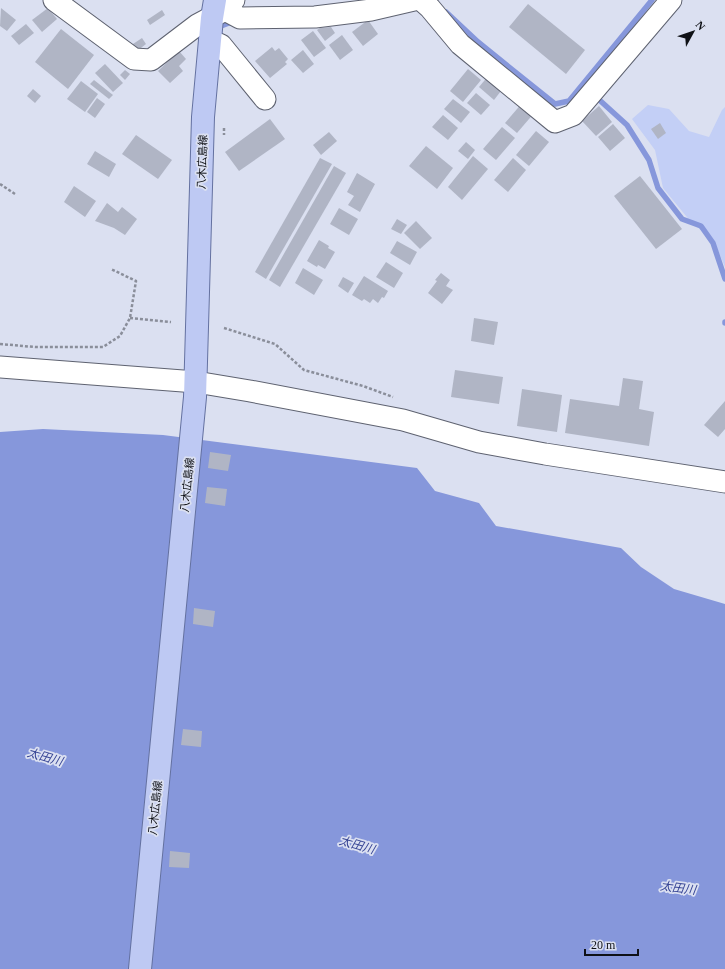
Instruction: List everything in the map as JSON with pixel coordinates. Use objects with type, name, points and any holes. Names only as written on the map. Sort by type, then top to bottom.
[{"type":"main road","name":"八木広島線","points":[[140,969],[194,413],[203,117],[210,40],[221,7]]},
{"type":"street","points":[[54,0],[134,59],[150,60],[221,7],[240,18],[315,17],[372,10],[414,0]]},
{"type":"street","points":[[421,0],[430,8],[460,44],[555,122],[573,115],[671,0]]},
{"type":"street","points":[[210,40],[221,44],[265,99]]},
{"type":"street","points":[[0,367],[196,382],[403,420],[479,442],[545,454],[725,482]]},
{"type":"path","points":[[0,184],[15,194]]},
{"type":"path","points":[[0,344],[35,347],[103,347],[120,336],[130,318],[136,281],[111,269]]},
{"type":"path","points":[[130,318],[171,322]]},
{"type":"path","points":[[224,328],[275,344],[304,370],[363,386],[398,399]]},
{"type":"shaded area","points":[[648,105],[669,109],[689,131],[709,137],[722,110],[725,107],[725,267],[714,241],[691,222],[663,188],[655,150],[632,119]]},
{"type":"water","name":"太田川","points":[[43,429],[163,435],[417,468],[435,491],[479,503],[496,526],[621,548],[641,567],[674,589],[725,604],[725,969],[0,969],[0,432]]},
{"type":"building","points":[[528,4],[585,50],[566,74],[509,27]]},
{"type":"building","points":[[1,8],[16,20],[7,31],[0,26]]},
{"type":"building","points":[[48,8],[57,19],[42,32],[32,20]]},
{"type":"building","points":[[162,10],[165,15],[150,25],[147,20]]},
{"type":"building","points":[[368,20],[378,34],[363,46],[352,32]]},
{"type":"building","points":[[26,24],[34,33],[19,45],[11,36]]},
{"type":"building","points":[[331,27],[335,33],[325,41],[317,30],[320,28]]},
{"type":"building","points":[[61,29],[94,55],[68,89],[35,62]]},
{"type":"building","points":[[313,31],[326,48],[314,57],[301,40]]},
{"type":"building","points":[[342,35],[353,50],[340,60],[329,45]]},
{"type":"building","points":[[142,38],[146,44],[137,51],[130,46]]},
{"type":"building","points":[[272,47],[275,51],[279,48],[288,59],[285,62],[287,64],[270,78],[255,61]]},
{"type":"building","points":[[303,50],[314,64],[303,73],[291,60]]},
{"type":"building","points":[[179,51],[186,59],[179,66],[183,71],[170,83],[158,71]]},
{"type":"building","points":[[105,64],[123,83],[113,92],[95,73]]},
{"type":"building","points":[[468,69],[481,80],[463,102],[450,91]]},
{"type":"building","points":[[125,70],[130,74],[125,80],[120,75]]},
{"type":"building","points":[[489,75],[504,87],[494,100],[479,87]]},
{"type":"building","points":[[94,80],[113,95],[109,99],[90,84]]},
{"type":"building","points":[[81,81],[98,94],[85,112],[67,99]]},
{"type":"building","points":[[33,89],[41,96],[35,103],[27,96]]},
{"type":"building","points":[[476,93],[490,105],[481,115],[467,103]]},
{"type":"building","points":[[97,98],[105,104],[95,118],[87,112]]},
{"type":"building","points":[[453,99],[470,112],[461,123],[444,109]]},
{"type":"building","points":[[523,102],[535,112],[517,133],[505,123]]},
{"type":"building","points":[[599,106],[612,122],[596,136],[582,121]]},
{"type":"building","points":[[443,115],[458,128],[448,140],[432,127]]},
{"type":"building","points":[[270,119],[285,139],[239,171],[225,152]]},
{"type":"building","points":[[660,123],[666,133],[658,139],[651,129]]},
{"type":"building","points":[[613,124],[625,138],[610,151],[598,137]]},
{"type":"building","points":[[502,127],[515,138],[496,160],[483,149]]},
{"type":"building","points":[[536,131],[549,142],[529,166],[516,155]]},
{"type":"building","points":[[329,132],[337,141],[321,155],[313,145]]},
{"type":"building","points":[[136,135],[172,160],[158,179],[122,154]]},
{"type":"building","points":[[466,142],[475,150],[468,159],[458,151]]},
{"type":"building","points":[[426,146],[453,168],[437,189],[409,166]]},
{"type":"building","points":[[95,151],[116,164],[109,177],[87,164]]},
{"type":"building","points":[[473,156],[488,169],[462,200],[448,187]]},
{"type":"building","points":[[320,158],[332,164],[266,279],[255,272]]},
{"type":"building","points":[[513,158],[526,170],[508,192],[494,180]]},
{"type":"building","points":[[334,166],[346,173],[280,287],[269,280]]},
{"type":"building","points":[[357,173],[375,184],[360,212],[348,205],[354,196],[347,192]]},
{"type":"building","points":[[640,176],[682,229],[656,249],[614,196]]},
{"type":"building","points":[[74,186],[96,201],[85,217],[64,202]]},
{"type":"building","points":[[107,203],[118,212],[122,207],[137,219],[125,235],[114,228],[95,221]]},
{"type":"building","points":[[339,208],[358,219],[349,235],[330,224]]},
{"type":"building","points":[[397,219],[407,225],[401,234],[391,229]]},
{"type":"building","points":[[416,221],[432,238],[420,249],[404,233]]},
{"type":"building","points":[[319,240],[335,252],[325,269],[318,265],[317,267],[307,261]]},
{"type":"building","points":[[397,241],[417,252],[410,265],[390,253]]},
{"type":"building","points":[[386,262],[403,273],[394,288],[376,277]]},
{"type":"building","points":[[303,268],[323,280],[314,295],[295,283]]},
{"type":"building","points":[[441,273],[450,280],[446,286],[453,290],[442,304],[428,293],[437,281],[435,280]]},
{"type":"building","points":[[364,276],[388,291],[384,298],[382,297],[378,303],[373,299],[370,303],[364,299],[362,301],[352,295]]},
{"type":"building","points":[[343,277],[354,283],[348,293],[338,286]]},
{"type":"building","points":[[474,318],[498,322],[494,345],[471,341]]},
{"type":"building","points":[[455,370],[503,377],[499,404],[451,397]]},
{"type":"building","points":[[623,378],[643,381],[639,409],[654,412],[649,446],[565,433],[570,399],[619,406]]},
{"type":"building","points":[[522,389],[562,395],[557,432],[517,426]]},
{"type":"building","points":[[725,401],[725,429],[718,437],[704,425]]},
{"type":"building","points":[[210,452],[231,455],[228,471],[208,468]]},
{"type":"building","points":[[207,487],[227,489],[225,506],[205,503]]},
{"type":"building","points":[[194,608],[215,611],[213,627],[193,624]]},
{"type":"building","points":[[183,729],[202,731],[201,747],[181,745]]},
{"type":"building","points":[[170,851],[190,853],[189,868],[169,867]]},
{"type":"waterway","points":[[446,12],[478,42],[555,104],[569,101],[652,0]]},
{"type":"waterway","points":[[216,28],[234,21]]},
{"type":"waterway","points":[[595,96],[627,125],[649,160],[658,188],[682,219],[701,226],[713,243],[725,279]]}]
